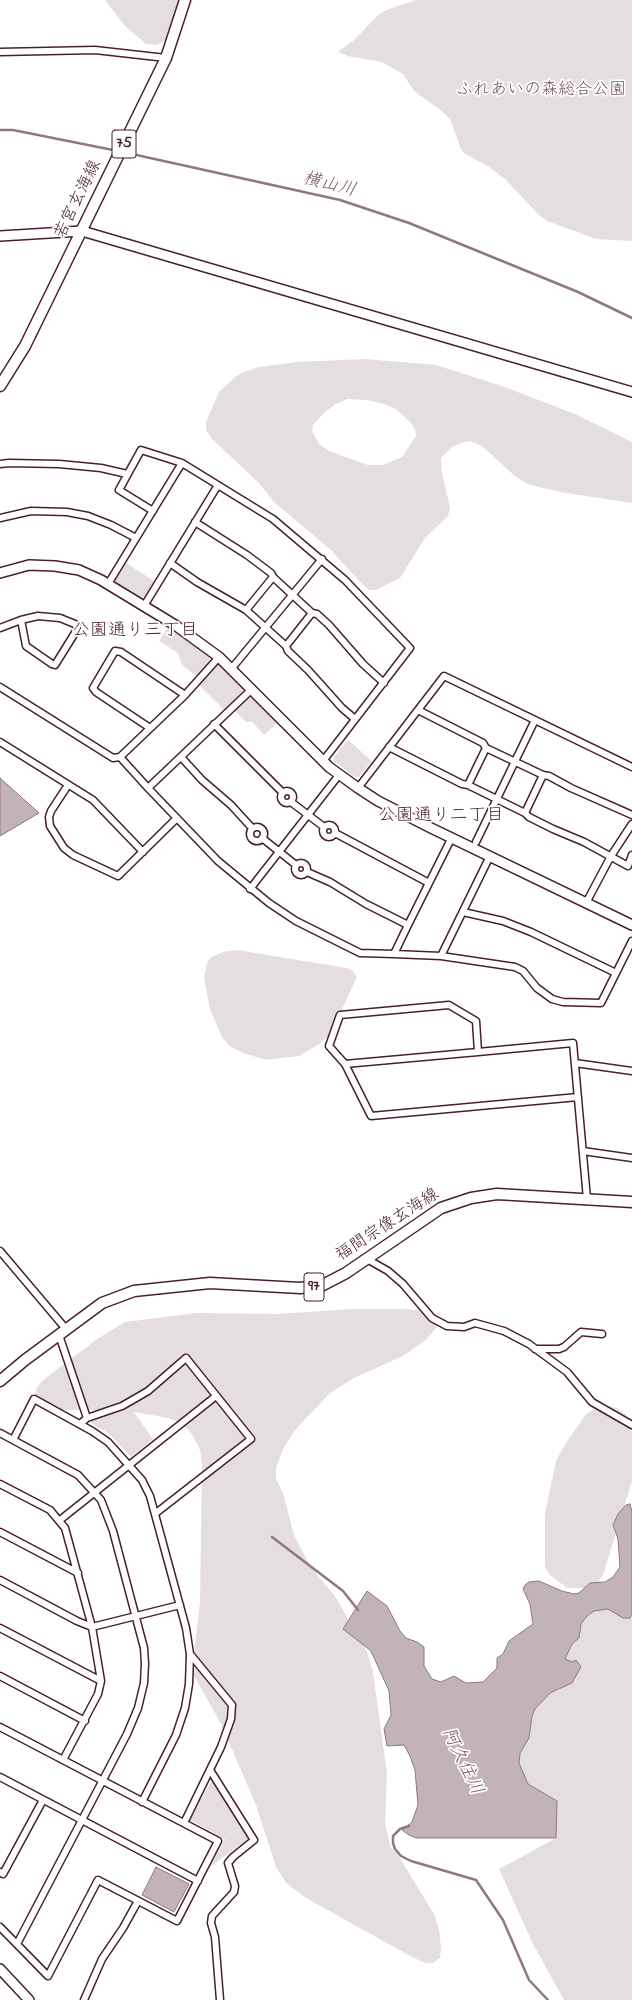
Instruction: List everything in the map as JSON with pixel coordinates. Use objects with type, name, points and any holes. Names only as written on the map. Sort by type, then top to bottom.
[{"type":"main road","name":"若宮玄海線","points":[[0,386],[25,346],[166,58],[185,0]]},
{"type":"main road","name":"福間宗像玄海線","points":[[0,1380],[102,1303],[134,1291],[210,1283],[313,1287],[332,1281],[441,1208],[458,1201],[497,1194],[632,1202]]},
{"type":"street","points":[[0,52],[95,50],[166,58]]},
{"type":"street","points":[[0,236],[82,231],[632,392]]},
{"type":"street","points":[[153,511],[119,490],[141,450],[182,463],[273,519],[322,559],[410,648],[323,761]]},
{"type":"street","points":[[0,464],[10,462],[59,464],[102,468],[127,474]]},
{"type":"street","points":[[108,584],[182,463]]},
{"type":"street","points":[[144,606],[218,485]]},
{"type":"street","points":[[0,518],[31,511],[67,512],[88,516],[105,522],[136,538]]},
{"type":"street","points":[[195,522],[247,555],[271,573],[272,577],[293,594],[312,613],[317,614],[329,625],[363,664],[384,683]]},
{"type":"street","points":[[232,668],[322,559]]},
{"type":"street","points":[[170,564],[197,582],[246,610],[286,646],[288,651],[308,670],[342,708],[355,719]]},
{"type":"street","points":[[0,573],[30,565],[55,566],[85,572],[108,584],[175,625],[219,657],[232,668],[323,761],[339,775],[358,788],[384,804],[632,925]]},
{"type":"street","points":[[246,610],[272,577]]},
{"type":"street","points":[[286,646],[312,613]]},
{"type":"street","points":[[0,628],[21,620],[38,616],[60,618],[75,624],[78,628],[55,664],[52,664],[26,646],[21,620]]},
{"type":"street","points":[[150,728],[96,692],[93,688],[116,651],[121,652],[140,664],[185,695]]},
{"type":"street","points":[[0,687],[113,758],[120,757],[185,695],[219,657]]},
{"type":"street","points":[[358,788],[444,676],[632,767]]},
{"type":"street","points":[[148,788],[252,688]]},
{"type":"street","points":[[418,710],[483,743],[486,748],[632,815]]},
{"type":"street","points":[[476,842],[535,720]]},
{"type":"street","points":[[214,724],[283,792],[281,796],[282,802],[288,804],[291,802],[324,827],[329,824],[333,826],[335,833],[429,883]]},
{"type":"street","points":[[0,742],[93,800],[143,852]]},
{"type":"street","points":[[389,747],[497,799],[553,829],[584,842],[628,866],[632,855]]},
{"type":"street","points":[[468,785],[486,748]]},
{"type":"street","points":[[120,757],[176,819],[218,861],[250,889],[296,920],[360,953],[441,956],[515,967],[523,971],[544,995],[563,1002],[601,1003],[632,941]]},
{"type":"street","points":[[181,757],[202,780],[231,805],[252,828]]},
{"type":"street","points":[[250,889],[339,775]]},
{"type":"street","points":[[525,813],[543,775]]},
{"type":"street","points":[[68,785],[49,817],[50,826],[64,848],[73,855],[118,876],[176,819]]},
{"type":"street","points":[[586,903],[611,856],[632,824]]},
{"type":"street","points":[[252,828],[250,834],[253,839],[258,840],[262,838]]},
{"type":"street","points":[[252,828],[261,828],[263,832],[262,838]]},
{"type":"street","points":[[394,954],[452,837]]},
{"type":"street","points":[[262,838],[296,865],[304,863],[308,868],[307,872]]},
{"type":"street","points":[[441,956],[490,856]]},
{"type":"street","points":[[296,865],[295,869],[298,874],[304,875],[307,872]]},
{"type":"street","points":[[307,872],[330,882],[366,904],[408,925]]},
{"type":"street","points":[[463,912],[503,921],[531,932],[616,973]]},
{"type":"street","points":[[478,1052],[476,1021],[449,1005],[340,1015],[329,1046],[345,1064],[371,1116],[578,1097]]},
{"type":"street","points":[[345,1064],[573,1043],[586,1199]]},
{"type":"street","points":[[575,1063],[632,1071]]},
{"type":"street","points":[[583,1152],[632,1158]]},
{"type":"street","points":[[0,1251],[62,1332],[87,1418]]},
{"type":"street","points":[[367,1258],[388,1271],[403,1284],[432,1318],[447,1326],[464,1327],[475,1323],[504,1331],[535,1349],[567,1372],[592,1402],[632,1425]]},
{"type":"street","points":[[535,1349],[559,1349],[564,1347],[581,1332],[602,1334]]},
{"type":"street","points":[[80,1424],[87,1418],[122,1406],[148,1391],[186,1358],[251,1439],[156,1513]]},
{"type":"street","points":[[60,1520],[216,1396]]},
{"type":"street","points":[[13,1440],[34,1399],[80,1424],[108,1442],[142,1480],[150,1496],[156,1513],[180,1605],[190,1654],[189,1684],[185,1708],[176,1735],[142,1802]]},
{"type":"street","points":[[0,1433],[67,1468],[78,1475],[95,1492],[113,1531],[144,1648],[144,1683],[138,1708],[128,1734],[17,1944]]},
{"type":"street","points":[[0,1484],[50,1510],[60,1520],[67,1532],[92,1627],[101,1681],[98,1694],[63,1760]]},
{"type":"street","points":[[0,1532],[78,1573]]},
{"type":"street","points":[[0,1580],[77,1621],[92,1627],[180,1605]]},
{"type":"street","points":[[0,1628],[101,1681]]},
{"type":"street","points":[[184,1823],[226,1733],[231,1719],[232,1705],[190,1654]]},
{"type":"street","points":[[0,1676],[85,1721]]},
{"type":"street","points":[[0,1727],[218,1841],[177,1921],[98,1880],[48,1976],[0,1927]]},
{"type":"street","points":[[210,1770],[254,1840],[228,1863],[235,1886],[234,1892],[212,1916],[211,1923],[215,1937],[220,2000]]},
{"type":"street","points":[[0,1778],[198,1881]]},
{"type":"street","points":[[0,1872],[3,1874],[43,1800]]},
{"type":"street","points":[[84,2000],[102,1959],[123,1928],[138,1900]]},
{"type":"street","points":[[0,1969],[30,2000]]},
{"type":"green space","points":[[105,0],[179,0],[169,38],[157,45],[146,44],[125,26]]},
{"type":"green space","name":"ふれあいの森総合公園","points":[[416,0],[632,0],[632,241],[596,239],[547,221],[538,214],[505,179],[489,167],[465,154],[461,149],[450,119],[442,111],[414,91],[403,74],[382,62],[347,56],[338,52],[354,40],[379,14]]},
{"type":"green space","points":[[365,359],[436,365],[502,386],[575,414],[632,442],[632,503],[566,493],[530,485],[517,478],[482,446],[470,441],[461,443],[452,447],[441,458],[442,473],[450,507],[448,516],[425,538],[400,578],[376,590],[369,590],[332,551],[274,502],[258,482],[212,439],[206,430],[206,422],[219,392],[235,377],[259,367],[297,362]],"holes":[[[347,399],[367,400],[387,405],[397,410],[415,429],[416,436],[402,457],[383,465],[368,465],[329,451],[319,444],[312,431],[313,425],[324,413],[336,404]]]},
{"type":"green space","points":[[126,563],[154,581],[145,597],[138,598],[117,585],[115,579]]},
{"type":"green space","points":[[168,627],[190,640],[210,657],[209,661],[196,676],[182,665],[178,653],[159,641]]},
{"type":"green space","points":[[220,664],[243,686],[243,691],[224,710],[199,685],[216,665]]},
{"type":"green space","points":[[249,696],[253,696],[278,722],[264,735],[252,722],[246,722],[234,710]]},
{"type":"green space","points":[[348,740],[372,761],[359,777],[355,777],[334,761],[333,758]]},
{"type":"green space","points":[[237,950],[347,968],[353,971],[357,977],[330,1035],[319,1044],[299,1056],[266,1060],[246,1054],[229,1046],[222,1037],[210,1009],[204,978],[207,963],[211,957],[223,952]]},
{"type":"green space","points":[[351,1309],[404,1309],[426,1311],[436,1320],[437,1327],[426,1340],[403,1356],[354,1378],[330,1393],[296,1429],[283,1449],[276,1468],[276,1479],[283,1493],[294,1535],[310,1566],[335,1596],[367,1652],[373,1672],[387,1773],[385,1824],[391,1848],[398,1855],[434,1914],[439,1929],[441,1948],[440,1958],[433,1963],[425,1963],[410,1956],[306,1898],[286,1883],[276,1867],[256,1805],[221,1724],[192,1672],[200,1602],[202,1466],[200,1450],[192,1434],[181,1423],[168,1418],[134,1412],[153,1439],[131,1457],[108,1433],[90,1422],[121,1410],[46,1410],[41,1406],[35,1395],[36,1389],[42,1381],[97,1339],[125,1322],[196,1313],[277,1314]]},
{"type":"green space","points":[[606,1406],[617,1408],[632,1420],[632,1481],[603,1575],[597,1584],[587,1588],[567,1588],[550,1575],[545,1567],[545,1513],[556,1461],[566,1443],[586,1414],[598,1407]]},
{"type":"green space","points":[[608,1609],[623,1618],[630,1618],[632,1614],[632,2000],[564,2000],[533,1944],[499,1869],[556,1838],[557,1801],[528,1784],[519,1763],[520,1753],[529,1738],[532,1716],[535,1709],[550,1693],[562,1689],[576,1660],[572,1662],[565,1660],[572,1644],[579,1638],[581,1624],[587,1616],[594,1611]]},
{"type":"green space","points":[[212,1780],[249,1838],[210,1867],[225,1839],[190,1820]]},
{"type":"water","points":[[0,778],[39,813],[0,836]]},
{"type":"water","points":[[630,1504],[632,1512],[632,1614],[630,1618],[623,1618],[608,1609],[594,1611],[587,1616],[581,1624],[579,1638],[572,1644],[565,1659],[572,1662],[576,1660],[581,1667],[572,1683],[550,1693],[535,1709],[532,1716],[529,1738],[520,1753],[519,1763],[528,1784],[557,1801],[556,1838],[416,1838],[409,1835],[402,1830],[412,1822],[418,1805],[415,1770],[404,1745],[387,1746],[384,1729],[391,1715],[389,1691],[371,1651],[343,1629],[367,1591],[387,1606],[400,1631],[406,1638],[417,1642],[424,1647],[424,1666],[432,1679],[441,1682],[454,1676],[466,1683],[483,1682],[497,1668],[497,1658],[503,1654],[509,1641],[533,1624],[530,1604],[523,1589],[525,1585],[529,1582],[539,1581],[562,1591],[574,1594],[579,1593],[590,1583],[605,1582],[613,1577],[620,1567],[618,1539],[613,1525],[618,1514],[626,1505]]},
{"type":"water","points":[[156,1867],[189,1884],[174,1912],[142,1895]]},
{"type":"waterway","name":"横山川","points":[[0,130],[13,130],[118,151]]},
{"type":"waterway","name":"横山川","points":[[123,152],[340,200],[409,223],[578,292],[632,318]]},
{"type":"waterway","name":"阿久住川","points":[[272,1537],[343,1591],[358,1610]]},
{"type":"waterway","name":"阿久住川","points":[[409,1826],[400,1829],[393,1836],[395,1849],[401,1856],[411,1861],[476,1880],[503,1920],[529,1980],[548,2000]]},
{"type":"district","name":"公園通り三丁目","points":[[135,632]]},
{"type":"district","name":"公園通り二丁目","points":[[441,817]]}]
